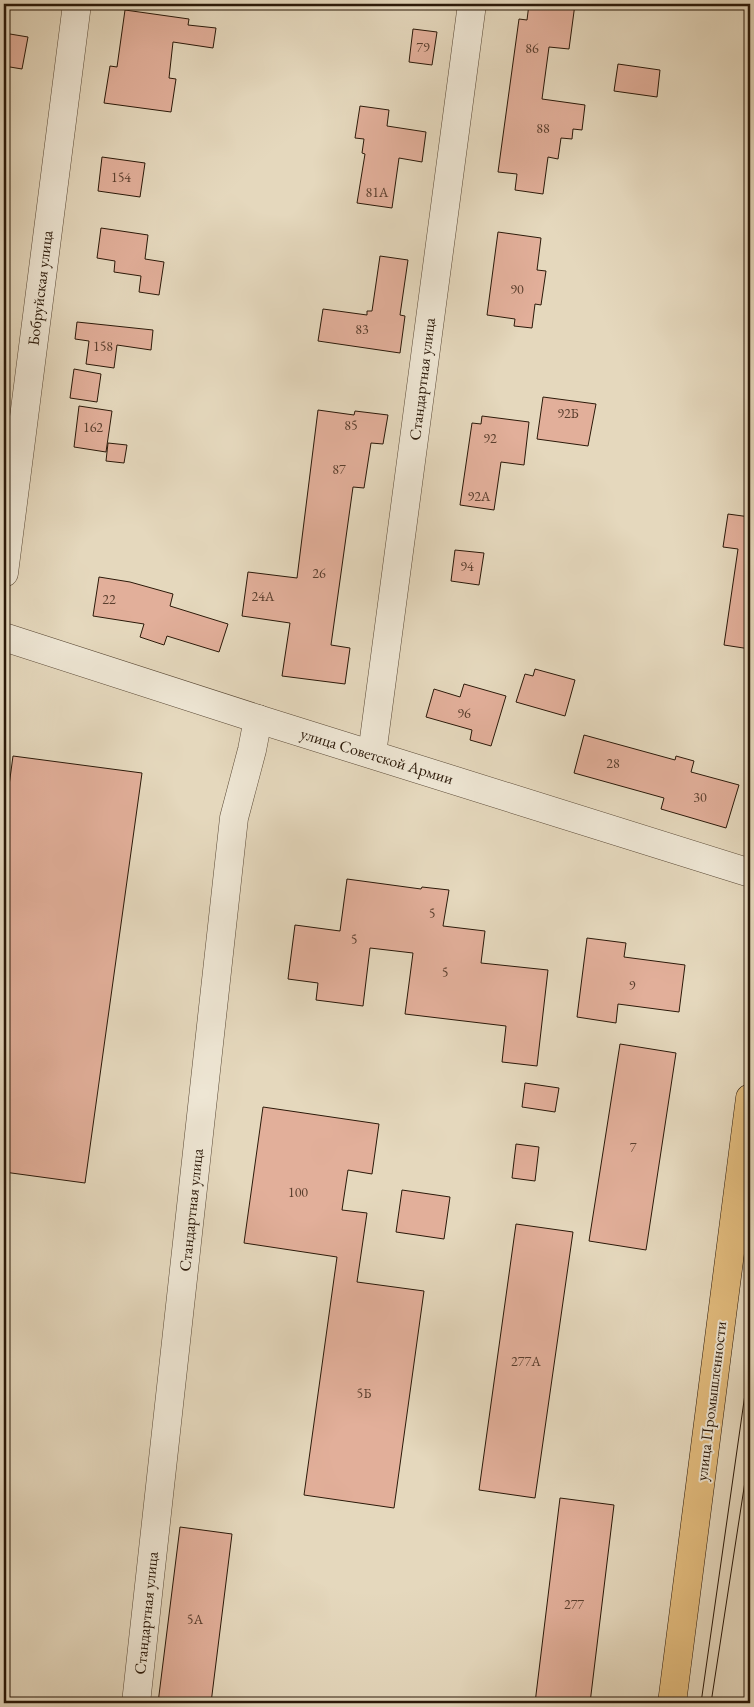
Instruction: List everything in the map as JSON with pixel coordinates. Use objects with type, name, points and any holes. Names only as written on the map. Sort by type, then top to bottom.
[{"type":"main road","name":"улица Промышленности","points":[[672,1703],[750,1098]]},
{"type":"street","name":"Бобруйская улица","points":[[4,573],[77,4]]},
{"type":"street","name":"Стандартная улица","points":[[372,754],[472,4]]},
{"type":"street","name":"улица Советской Армии","points":[[4,636],[258,719],[750,873]]},
{"type":"street","name":"Стандартная улица","points":[[136,1703],[234,818],[258,719]]},
{"type":"building","points":[[529,4],[575,4],[569,49],[549,47],[542,99],[585,105],[582,130],[573,129],[572,139],[561,138],[558,159],[548,157],[543,194],[515,190],[517,174],[498,172],[519,19],[527,20]]},
{"type":"building","points":[[125,10],[189,19],[188,25],[216,28],[213,48],[173,42],[169,78],[176,79],[171,112],[104,103],[110,66],[117,67]]},
{"type":"building","points":[[413,29],[437,32],[432,65],[409,62]]},
{"type":"building","points":[[4,33],[28,37],[22,69],[4,66]]},
{"type":"building","points":[[618,64],[660,70],[657,97],[614,91]]},
{"type":"building","points":[[360,106],[389,110],[387,126],[426,132],[422,162],[399,158],[392,208],[357,203],[365,154],[362,153],[364,139],[355,138]]},
{"type":"building","points":[[102,157],[145,163],[140,197],[98,191]]},
{"type":"building","points":[[101,228],[148,235],[145,259],[164,262],[159,295],[139,292],[141,276],[114,272],[115,261],[97,258]]},
{"type":"building","points":[[498,232],[541,238],[537,270],[546,271],[541,305],[535,304],[532,328],[514,326],[515,319],[487,315]]},
{"type":"building","points":[[380,256],[408,260],[400,315],[405,316],[400,353],[318,341],[323,309],[367,315],[367,311],[372,311]]},
{"type":"building","points":[[77,322],[153,330],[151,350],[117,345],[114,368],[86,364],[89,341],[75,339]]},
{"type":"building","points":[[74,369],[101,374],[97,402],[70,398]]},
{"type":"building","points":[[543,397],[596,404],[588,446],[537,439]]},
{"type":"building","points":[[79,406],[112,411],[106,452],[74,447]]},
{"type":"building","points":[[318,410],[354,415],[355,411],[388,415],[383,444],[371,443],[364,488],[353,487],[331,645],[350,648],[345,684],[282,676],[290,623],[242,616],[248,572],[297,578]]},
{"type":"building","points":[[482,416],[529,422],[524,465],[501,462],[494,510],[460,505],[472,423],[481,424]]},
{"type":"building","points":[[108,443],[127,445],[124,463],[106,461]]},
{"type":"building","points":[[728,514],[750,517],[750,649],[724,645],[738,549],[723,547]]},
{"type":"building","points":[[455,550],[484,553],[479,585],[451,581]]},
{"type":"building","points":[[99,577],[130,582],[173,594],[170,606],[228,624],[219,652],[167,636],[164,645],[140,637],[144,624],[93,616]]},
{"type":"building","points":[[535,669],[575,680],[565,716],[516,702],[525,674],[533,676]]},
{"type":"building","points":[[464,684],[506,696],[491,746],[470,740],[472,730],[426,717],[434,689],[460,697]]},
{"type":"building","points":[[584,735],[675,760],[676,756],[694,761],[691,772],[739,785],[726,828],[661,809],[664,798],[574,773]]},
{"type":"building","points":[[13,756],[142,773],[85,1183],[4,1172],[4,823]]},
{"type":"building","points":[[347,879],[421,889],[422,887],[449,890],[443,926],[485,931],[481,963],[548,970],[537,1066],[502,1062],[506,1026],[405,1014],[413,953],[370,948],[363,1006],[316,1000],[318,983],[288,979],[295,925],[340,931]]},
{"type":"building","points":[[587,938],[626,943],[624,957],[685,965],[679,1012],[618,1004],[616,1023],[577,1017]]},
{"type":"building","points":[[620,1044],[676,1053],[646,1250],[589,1241]]},
{"type":"building","points":[[525,1083],[559,1088],[555,1112],[522,1107]]},
{"type":"building","points":[[263,1107],[379,1124],[372,1174],[348,1170],[342,1210],[367,1213],[357,1282],[424,1291],[394,1508],[304,1495],[337,1257],[244,1243]]},
{"type":"building","points":[[516,1144],[539,1147],[535,1181],[512,1178]]},
{"type":"building","points":[[402,1190],[450,1197],[444,1239],[396,1232]]},
{"type":"building","points":[[516,1224],[573,1232],[535,1498],[479,1490]]},
{"type":"building","points":[[560,1498],[614,1505],[590,1703],[535,1703]]},
{"type":"building","points":[[180,1527],[232,1534],[211,1703],[158,1703]]},
{"type":"tram line","points":[[701,1703],[750,1359]]},
{"type":"tram line","points":[[711,1703],[750,1449]]}]
